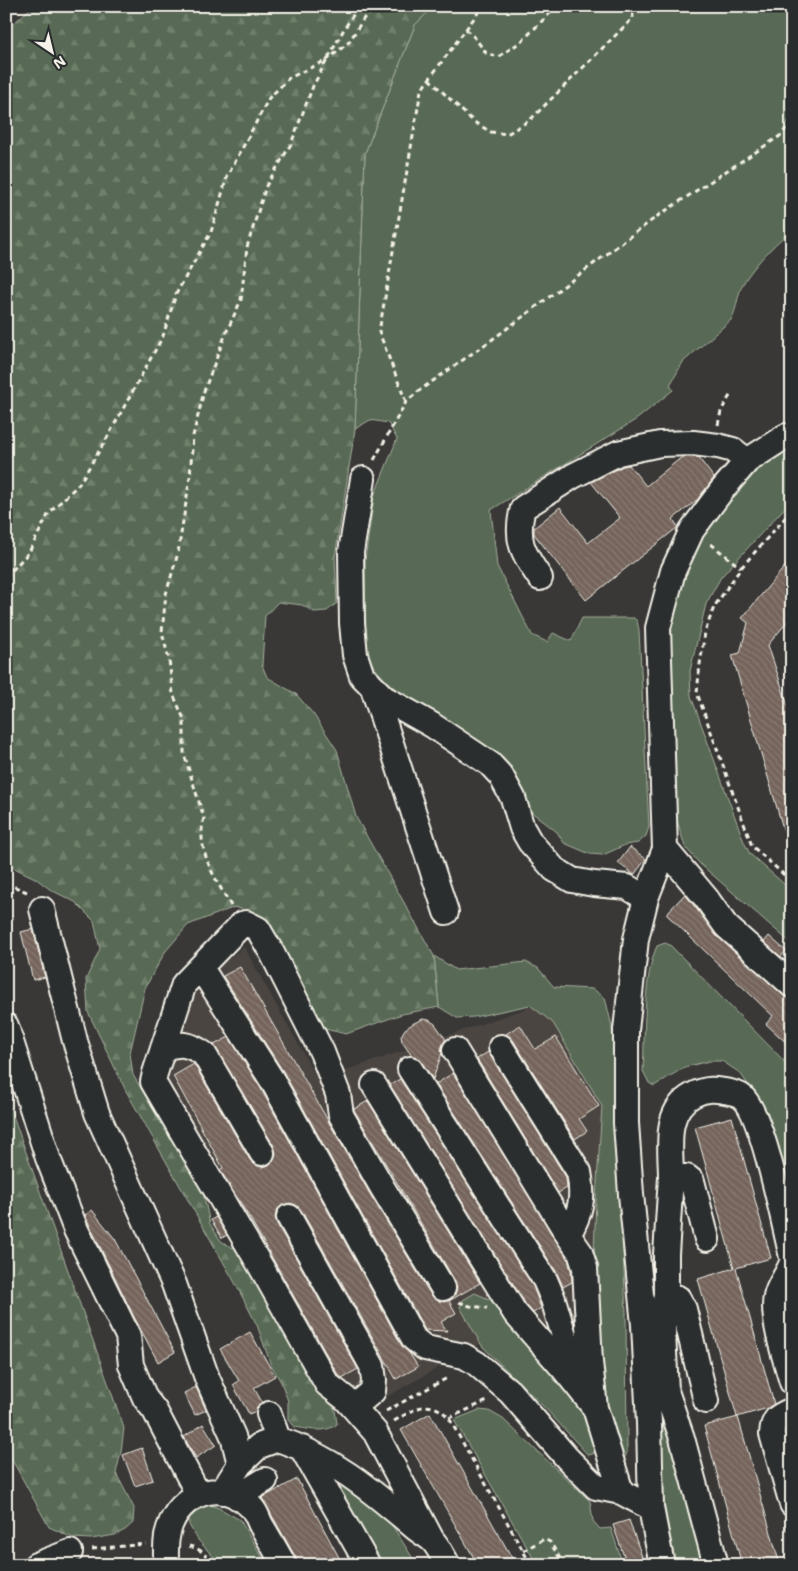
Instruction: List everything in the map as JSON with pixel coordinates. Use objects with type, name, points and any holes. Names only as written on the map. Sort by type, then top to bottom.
[{"type":"street","points":[[716,1565],[682,1438],[666,1391],[631,1194],[626,1123],[626,1030],[636,939],[646,898],[665,849],[658,628],[673,571],[692,530],[747,460],[786,436]]},
{"type":"street","points":[[540,578],[530,564],[520,542],[518,526],[523,508],[573,476],[618,453],[667,443],[693,443],[718,446],[733,450],[747,460]]},
{"type":"street","points":[[363,479],[351,552],[352,623],[355,655],[362,676],[384,698],[432,725],[490,764],[508,787],[522,828],[530,842],[554,869],[572,880],[627,887],[646,898]]},
{"type":"street","points":[[374,688],[446,912]]},
{"type":"street","points":[[665,849],[706,898],[726,926],[792,985]]},
{"type":"street","points":[[42,909],[75,1041],[97,1113],[174,1284],[204,1370],[233,1436],[240,1464]]},
{"type":"street","points":[[443,1288],[341,1115],[338,1094],[322,1052],[272,953],[258,929],[246,923],[242,924],[184,984],[154,1082],[327,1384],[365,1421],[448,1565]]},
{"type":"street","points":[[201,968],[272,1080],[414,1339],[425,1348],[464,1356],[476,1363],[510,1392],[567,1458],[596,1487],[622,1492],[651,1508]]},
{"type":"street","points":[[6,1026],[48,1158],[76,1230],[128,1336],[131,1364],[145,1398],[155,1411],[198,1494]]},
{"type":"street","points":[[163,1048],[192,1045],[204,1054],[262,1153]]},
{"type":"street","points":[[501,1047],[579,1172],[582,1196],[578,1215],[568,1235]]},
{"type":"street","points":[[455,1050],[580,1252],[586,1268],[590,1362],[596,1408]]},
{"type":"street","points":[[410,1069],[544,1280],[553,1299],[565,1339],[596,1408],[622,1492]]},
{"type":"street","points":[[374,1085],[510,1306],[596,1408]]},
{"type":"street","points":[[662,1565],[651,1508],[649,1423],[654,1329],[666,1293],[666,1254],[671,1177],[670,1125],[677,1107],[688,1098],[702,1090],[715,1089],[740,1095],[751,1108],[760,1129],[792,1257]]},
{"type":"street","points":[[671,1177],[687,1176],[692,1181],[707,1239]]},
{"type":"street","points":[[290,1217],[372,1366],[373,1392],[365,1421]]},
{"type":"street","points":[[792,1262],[775,1299],[780,1340],[792,1382]]},
{"type":"street","points":[[666,1293],[678,1298],[684,1309],[706,1401]]},
{"type":"street","points":[[792,1410],[777,1417],[772,1425],[772,1434],[792,1504]]},
{"type":"street","points":[[269,1414],[278,1439]]},
{"type":"street","points":[[230,1494],[240,1464],[259,1446],[278,1439],[302,1448],[338,1467],[390,1505],[432,1540]]},
{"type":"street","points":[[302,1448],[368,1565]]},
{"type":"street","points":[[166,1565],[166,1543],[170,1524],[186,1502],[205,1492],[230,1494],[265,1480]]},
{"type":"street","points":[[230,1494],[252,1508],[284,1565]]},
{"type":"street","points":[[36,1565],[70,1552]]},
{"type":"path","points":[[242,924],[207,863],[201,828],[204,818],[184,754],[184,719],[174,694],[169,660],[162,632],[166,594],[178,552],[190,477],[193,436],[204,392],[226,333],[242,300],[247,247],[255,218],[266,186],[291,144],[313,86],[344,29],[359,6]]},
{"type":"path","points":[[6,578],[29,552],[49,513],[79,484],[107,438],[163,336],[176,294],[211,232],[228,177],[269,98],[289,78],[327,60],[349,42],[364,18],[378,6]]},
{"type":"path","points":[[406,402],[380,332],[421,90],[483,6]]},
{"type":"path","points":[[466,29],[486,53],[498,58],[522,41],[557,6]]},
{"type":"path","points":[[429,79],[474,122],[491,132],[507,134],[530,120],[633,18],[632,6]]},
{"type":"path","points":[[363,479],[406,402],[420,390],[497,336],[658,215],[780,136],[786,129],[792,114]]},
{"type":"path","points":[[718,446],[721,411],[732,394]]},
{"type":"path","points":[[792,510],[740,568],[714,606],[705,632],[697,694],[752,846],[792,882]]},
{"type":"path","points":[[715,547],[740,568]]},
{"type":"path","points":[[443,1288],[456,1300],[470,1306],[486,1308],[510,1306]]},
{"type":"path","points":[[365,1421],[476,1363]]},
{"type":"path","points":[[449,1418],[480,1403]]},
{"type":"path","points":[[365,1421],[421,1406],[435,1407],[443,1411],[449,1418],[531,1565]]},
{"type":"path","points":[[524,1551],[544,1539],[550,1542],[564,1565]]},
{"type":"shaded area","points":[[244,947],[318,1080],[542,1003],[605,1110],[591,1322],[489,1339],[388,1396],[334,1385],[159,1078],[202,980]]},
{"type":"green space","points":[[33,6],[434,6],[415,25],[365,153],[355,429],[335,557],[337,603],[327,611],[314,612],[302,605],[278,602],[265,616],[262,665],[267,677],[296,694],[314,715],[337,750],[356,817],[434,956],[439,1007],[402,1014],[346,1034],[325,1029],[273,931],[256,914],[235,907],[188,925],[165,952],[145,988],[130,1053],[133,1075],[203,1192],[210,1224],[221,1241],[231,1247],[244,1249],[334,1402],[337,1424],[327,1429],[317,1430],[294,1427],[288,1420],[288,1401],[281,1382],[271,1365],[257,1325],[126,1091],[88,1012],[86,979],[100,949],[94,921],[75,902],[51,890],[35,878],[6,864],[6,30]]},
{"type":"green space","points":[[434,6],[792,6],[792,231],[772,248],[757,264],[746,280],[740,290],[735,312],[731,320],[683,362],[670,385],[673,390],[637,419],[491,510],[497,566],[532,635],[547,642],[553,633],[571,641],[582,618],[634,618],[637,621],[649,827],[646,836],[638,843],[625,845],[603,855],[590,854],[564,843],[557,832],[529,810],[383,678],[366,656],[365,560],[374,496],[397,439],[388,423],[370,420],[355,429],[365,153],[415,25]]},
{"type":"green space","points":[[792,441],[792,500],[721,577],[706,604],[690,671],[691,696],[744,842],[750,854],[792,891],[792,944],[700,864],[685,847],[676,817],[668,638],[669,612],[693,544],[759,466]]},
{"type":"green space","points":[[665,943],[670,945],[791,1068],[792,1199],[781,1154],[768,1113],[740,1073],[722,1061],[709,1061],[685,1067],[654,1086],[649,1083],[643,1071],[649,973],[657,946]]},
{"type":"green space","points":[[434,956],[456,970],[526,962],[538,968],[554,987],[593,989],[605,998],[612,1026],[626,1313],[627,1453],[624,1459],[621,1459],[602,1390],[593,1287],[602,1106],[553,1023],[530,1005],[474,1017],[457,1018],[439,1007]]},
{"type":"green space","points":[[6,1096],[124,1428],[116,1473],[134,1508],[133,1523],[115,1535],[91,1539],[73,1538],[49,1527],[6,1449]]},
{"type":"green space","points":[[475,1293],[491,1300],[521,1339],[551,1370],[573,1397],[587,1421],[596,1449],[593,1454],[588,1455],[545,1408],[482,1346],[460,1307],[463,1300]]},
{"type":"green space","points":[[479,1410],[489,1411],[503,1419],[590,1501],[593,1521],[600,1529],[611,1528],[623,1565],[537,1565],[454,1420]]},
{"type":"green space","points":[[662,1421],[664,1422],[704,1565],[676,1565],[661,1475],[660,1439]]},
{"type":"green space","points":[[336,1478],[370,1504],[392,1525],[417,1565],[378,1565],[332,1480]]},
{"type":"green space","points":[[201,1502],[219,1508],[240,1520],[267,1565],[221,1565],[198,1540],[189,1525],[189,1512]]},
{"type":"building","points":[[682,457],[698,457],[714,478],[697,500],[673,519],[678,527],[586,600],[534,534],[534,528],[560,507],[588,543],[620,518],[591,482],[623,466],[629,465],[646,486]]},
{"type":"building","points":[[792,558],[792,616],[768,645],[792,718],[792,841],[787,842],[732,655],[740,653],[748,623],[742,618]]},
{"type":"building","points":[[630,847],[646,859],[634,875],[618,863]]},
{"type":"building","points":[[685,894],[717,936],[783,995],[789,999],[792,998],[792,1048],[766,1024],[773,1016],[666,914]]},
{"type":"building","points":[[33,929],[45,977],[33,980],[21,932]]},
{"type":"building","points":[[769,936],[786,951],[781,957],[764,942]]},
{"type":"building","points":[[240,967],[370,1194],[431,1295],[437,1300],[444,1302],[450,1300],[455,1294],[457,1287],[354,1110],[368,1101],[480,1283],[449,1301],[456,1313],[441,1322],[447,1331],[425,1330],[284,1073],[223,976]]},
{"type":"building","points":[[423,1019],[435,1024],[445,1038],[433,1079],[421,1061],[417,1057],[412,1056],[402,1042],[401,1036],[405,1029]]},
{"type":"building","points":[[520,1025],[535,1049],[556,1037],[599,1106],[579,1119],[587,1131],[575,1139],[513,1040],[506,1034]]},
{"type":"building","points":[[229,1037],[260,1087],[402,1346],[410,1354],[418,1367],[396,1379],[301,1210],[296,1205],[290,1203],[283,1205],[277,1210],[275,1217],[277,1224],[358,1369],[342,1378],[338,1375],[251,1220],[220,1170],[223,1168],[173,1076],[194,1064],[250,1160],[255,1165],[262,1167],[269,1165],[276,1153],[274,1146],[214,1045]]},
{"type":"building","points":[[488,1052],[566,1177],[567,1188],[558,1193],[477,1059]]},
{"type":"building","points":[[453,1073],[568,1259],[572,1282],[563,1287],[557,1273],[436,1084]]},
{"type":"building","points":[[400,1079],[533,1286],[541,1308],[533,1313],[526,1305],[390,1085]]},
{"type":"building","points":[[732,1117],[771,1258],[736,1268],[774,1404],[768,1408],[737,1417],[698,1279],[734,1268],[695,1127]]},
{"type":"building","points":[[92,1210],[115,1239],[175,1352],[158,1362],[85,1215]]},
{"type":"building","points":[[216,1217],[227,1235],[222,1238],[211,1220]]},
{"type":"building","points":[[250,1332],[275,1376],[254,1388],[262,1402],[256,1411],[249,1414],[233,1385],[239,1381],[220,1349]]},
{"type":"building","points":[[196,1387],[206,1410],[195,1415],[184,1393]]},
{"type":"building","points":[[430,1413],[516,1565],[478,1565],[401,1430]]},
{"type":"building","points":[[738,1417],[780,1565],[742,1565],[704,1426]]},
{"type":"building","points":[[203,1424],[216,1445],[196,1458],[184,1437]]},
{"type":"building","points":[[142,1448],[153,1480],[135,1486],[123,1455]]},
{"type":"building","points":[[297,1479],[343,1565],[298,1565],[296,1558],[262,1498]]},
{"type":"building","points":[[629,1520],[645,1565],[627,1565],[613,1525]]}]
